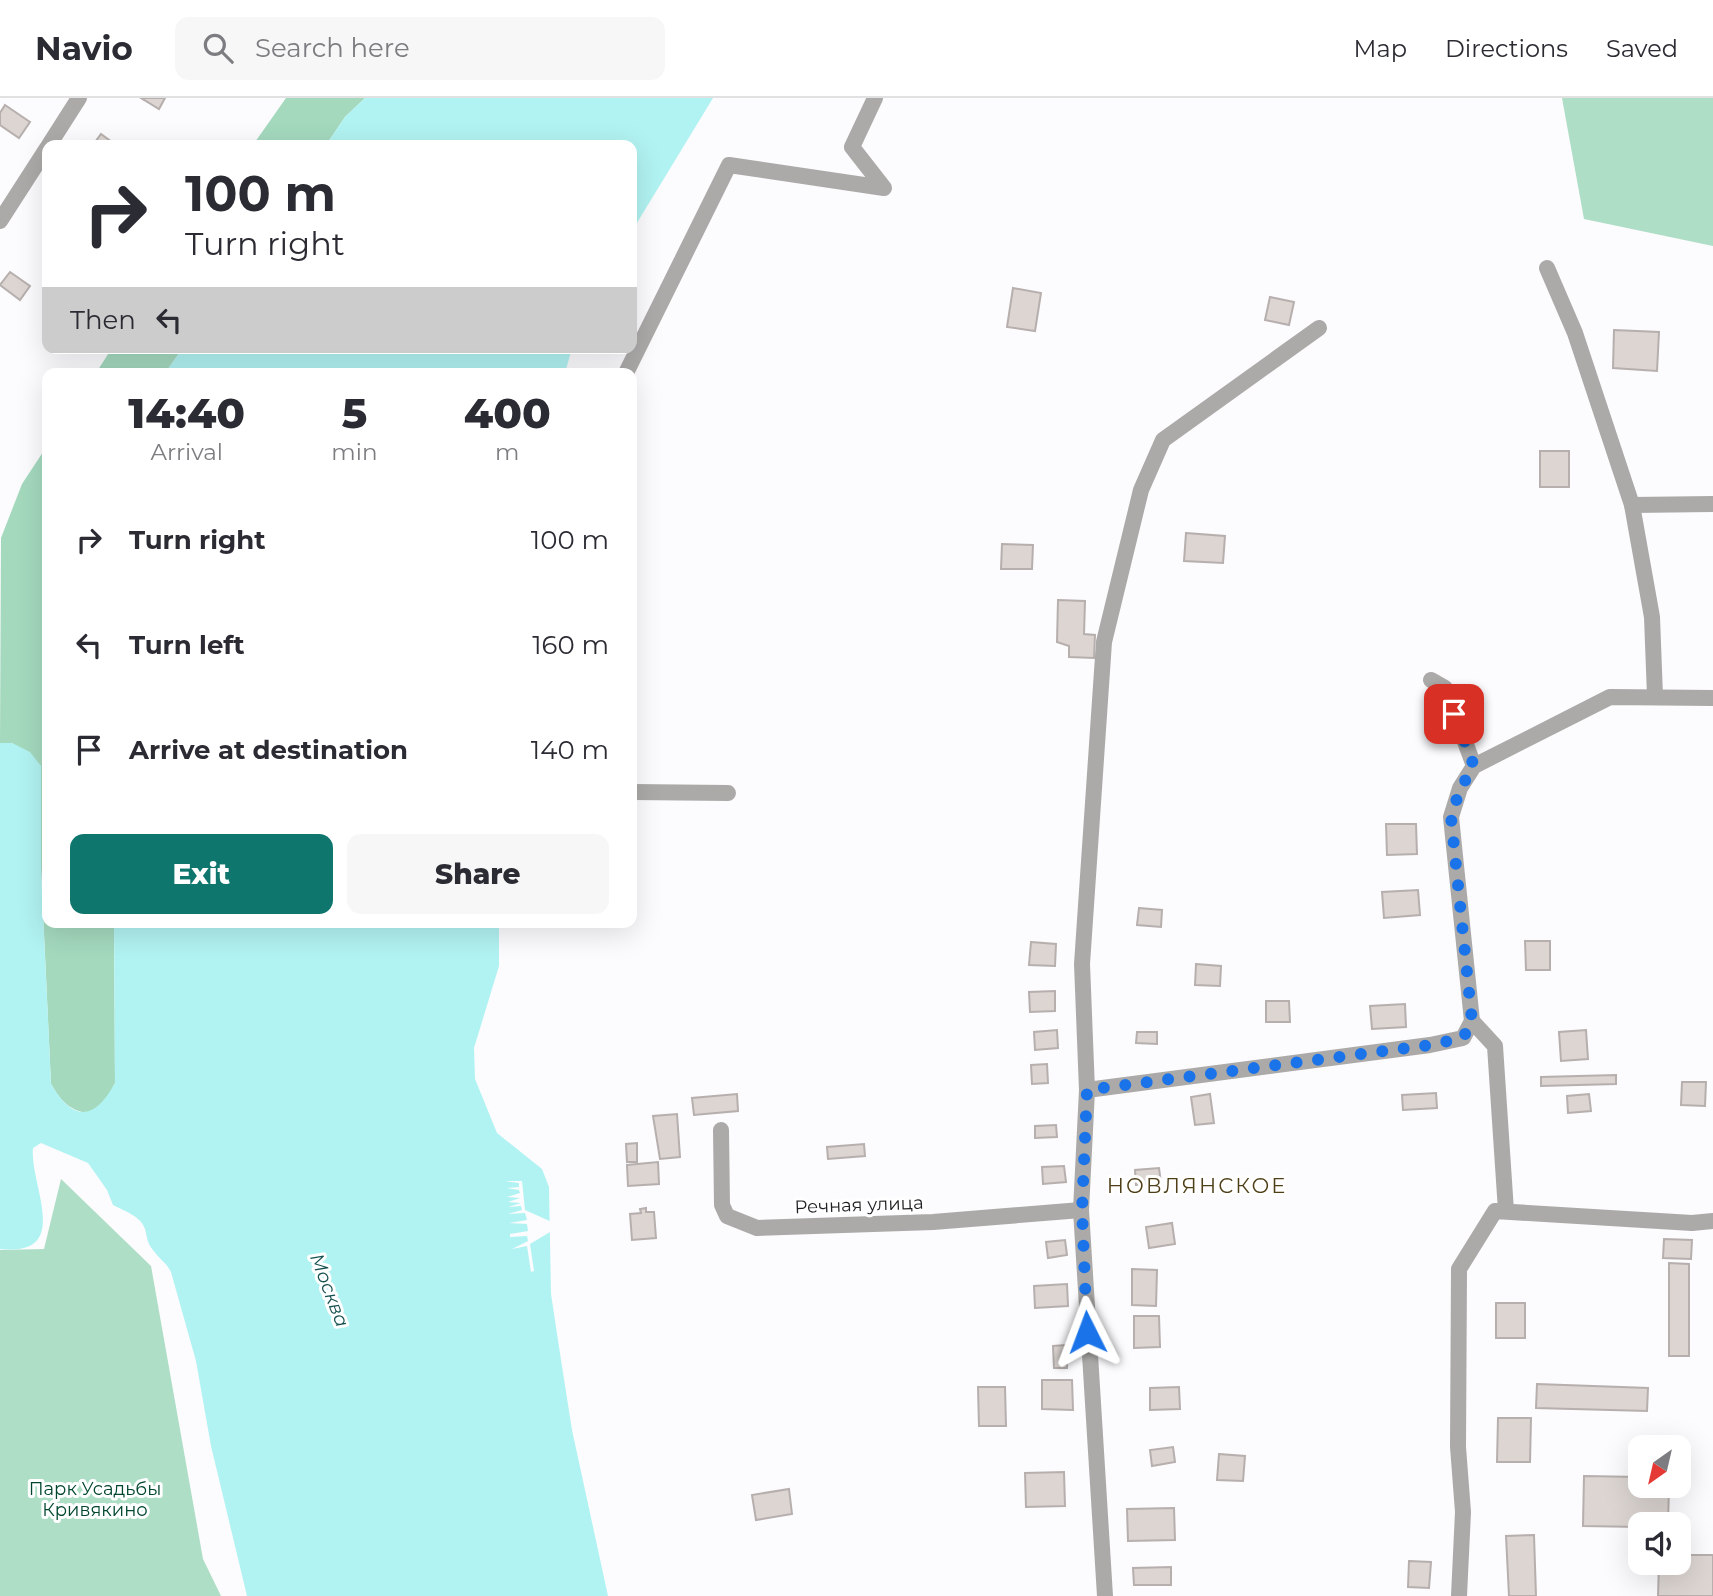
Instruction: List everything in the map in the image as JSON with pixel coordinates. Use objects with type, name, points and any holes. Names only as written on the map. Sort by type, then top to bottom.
[{"type":"street","points":[[52,140],[79,98]]},
{"type":"street","points":[[637,351],[729,165],[884,188],[852,147],[875,98]]},
{"type":"street","points":[[0,221],[42,155]]},
{"type":"street","points":[[1547,268],[1575,333],[1632,505],[1652,617],[1655,696]]},
{"type":"street","points":[[1105,1596],[1082,1210],[1087,1090],[1082,964],[1104,642],[1141,490],[1163,440],[1319,328]]},
{"type":"street","points":[[1632,505],[1713,504]]},
{"type":"street","points":[[1431,680],[1445,688],[1474,766]]},
{"type":"street","points":[[1087,1090],[1430,1045],[1463,1038],[1472,1021],[1451,817],[1460,789],[1474,766],[1609,697],[1713,698]]},
{"type":"street","points":[[637,792],[728,793]]},
{"type":"street","points":[[1472,1021],[1495,1046],[1507,1211]]},
{"type":"street","name":"Речная улица","points":[[721,1130],[722,1205],[727,1216],[757,1228],[933,1222],[1082,1210]]},
{"type":"street","points":[[1459,1596],[1463,1512],[1458,1447],[1459,1269],[1495,1211],[1692,1223],[1713,1221]]},
{"type":"green space","points":[[286,98],[365,98],[345,117],[329,140],[257,140]]},
{"type":"green space","points":[[1562,98],[1713,98],[1713,246],[1584,219]]},
{"type":"green space","points":[[108,354],[179,354],[169,368],[99,368]]},
{"type":"green space","points":[[42,454],[42,890],[41,766],[12,743],[0,743],[1,538],[22,484]]},
{"type":"green space","points":[[44,928],[114,928],[115,1083],[105,1102],[91,1113],[77,1110],[67,1104],[51,1084]]},
{"type":"green space","name":"Парк Усадьбы Кривякино","points":[[61,1179],[151,1266],[203,1559],[221,1596],[0,1596],[0,1250],[44,1249]]},
{"type":"water","points":[[365,98],[713,98],[637,223],[637,140],[329,140],[345,117]]},
{"type":"water","points":[[179,354],[570,354],[566,368],[169,368]]},
{"type":"water","name":"Москва","points":[[0,743],[12,743],[30,752],[41,766],[42,928],[51,1084],[67,1105],[75,1110],[83,1112],[99,1105],[115,1083],[114,928],[499,928],[499,966],[474,1048],[475,1079],[497,1133],[542,1169],[549,1187],[551,1294],[572,1430],[608,1596],[247,1596],[211,1446],[196,1361],[171,1272],[150,1245],[143,1224],[132,1214],[113,1205],[107,1190],[88,1163],[41,1143],[33,1148],[33,1163],[43,1215],[42,1230],[36,1242],[22,1248],[0,1249]]},
{"type":"pier","points":[[505,1181],[522,1181],[525,1210],[554,1223],[555,1229],[530,1244],[534,1271],[531,1272],[527,1246],[512,1249],[528,1241],[527,1236],[510,1237],[510,1234],[528,1231],[527,1224],[509,1223],[527,1220],[525,1213],[508,1214],[522,1210],[521,1206],[508,1207],[521,1203],[508,1202],[520,1198],[507,1197],[520,1193],[519,1190],[507,1188],[519,1187],[519,1183]]},
{"type":"building","points":[[141,98],[165,98],[159,109]]},
{"type":"building","points":[[5,105],[30,122],[19,138],[0,125],[0,113]]},
{"type":"building","points":[[101,134],[109,140],[97,140]]},
{"type":"building","points":[[10,272],[30,286],[20,300],[0,285]]},
{"type":"building","points":[[1013,288],[1041,293],[1035,331],[1007,327]]},
{"type":"building","points":[[1270,297],[1294,302],[1289,325],[1265,320]]},
{"type":"building","points":[[1614,330],[1659,332],[1657,371],[1613,368]]},
{"type":"building","points":[[1540,451],[1569,451],[1569,487],[1540,487]]},
{"type":"building","points":[[1186,533],[1225,536],[1223,563],[1184,561]]},
{"type":"building","points":[[1002,544],[1033,545],[1032,569],[1001,569]]},
{"type":"building","points":[[1058,600],[1085,601],[1084,634],[1095,635],[1094,658],[1069,657],[1069,646],[1057,642]]},
{"type":"building","points":[[1386,824],[1416,824],[1417,854],[1387,855]]},
{"type":"building","points":[[1418,890],[1420,915],[1384,918],[1382,892]]},
{"type":"building","points":[[1139,908],[1162,910],[1161,927],[1137,925]]},
{"type":"building","points":[[1525,941],[1550,941],[1550,970],[1526,970]]},
{"type":"building","points":[[1031,942],[1056,944],[1055,966],[1029,965]]},
{"type":"building","points":[[1196,964],[1221,966],[1220,986],[1195,985]]},
{"type":"building","points":[[1055,991],[1055,1011],[1030,1012],[1029,992]]},
{"type":"building","points":[[1266,1001],[1289,1001],[1290,1022],[1266,1022]]},
{"type":"building","points":[[1405,1004],[1406,1027],[1372,1029],[1370,1006]]},
{"type":"building","points":[[1057,1030],[1058,1048],[1035,1050],[1034,1032]]},
{"type":"building","points":[[1586,1030],[1588,1059],[1561,1061],[1559,1032]]},
{"type":"building","points":[[1137,1032],[1157,1032],[1157,1044],[1136,1043]]},
{"type":"building","points":[[1047,1064],[1048,1083],[1032,1084],[1031,1065]]},
{"type":"building","points":[[1616,1075],[1616,1084],[1541,1086],[1541,1077]]},
{"type":"building","points":[[1682,1082],[1706,1082],[1705,1106],[1681,1105]]},
{"type":"building","points":[[1436,1093],[1437,1108],[1403,1110],[1402,1095]]},
{"type":"building","points":[[737,1094],[738,1111],[694,1115],[692,1098]]},
{"type":"building","points":[[1210,1094],[1214,1123],[1195,1125],[1191,1097]]},
{"type":"building","points":[[1589,1094],[1591,1111],[1568,1113],[1567,1096]]},
{"type":"building","points":[[677,1114],[680,1157],[660,1159],[653,1116]]},
{"type":"building","points":[[1056,1125],[1057,1137],[1035,1138],[1035,1126]]},
{"type":"building","points":[[637,1143],[637,1162],[627,1162],[626,1144]]},
{"type":"building","points":[[864,1144],[865,1156],[828,1159],[827,1147]]},
{"type":"building","points":[[658,1162],[659,1184],[628,1186],[627,1165]]},
{"type":"building","points":[[1064,1166],[1066,1182],[1043,1184],[1042,1167]]},
{"type":"building","points":[[1159,1168],[1161,1183],[1136,1185],[1135,1170]]},
{"type":"building","points":[[646,1208],[646,1212],[654,1212],[656,1238],[632,1240],[630,1214],[641,1213],[640,1209]]},
{"type":"building","points":[[1172,1223],[1175,1244],[1149,1248],[1146,1227]]},
{"type":"building","points":[[1664,1239],[1692,1240],[1691,1259],[1663,1258]]},
{"type":"building","points":[[1065,1240],[1067,1255],[1048,1258],[1046,1242]]},
{"type":"building","points":[[1669,1263],[1689,1264],[1689,1356],[1669,1356]]},
{"type":"building","points":[[1132,1269],[1157,1270],[1156,1306],[1132,1305]]},
{"type":"building","points":[[1067,1284],[1068,1306],[1035,1308],[1034,1286]]},
{"type":"building","points":[[1496,1303],[1525,1303],[1525,1338],[1496,1338]]},
{"type":"building","points":[[1134,1316],[1159,1316],[1160,1347],[1134,1348]]},
{"type":"building","points":[[1067,1345],[1067,1368],[1054,1368],[1053,1346]]},
{"type":"building","points":[[1042,1380],[1072,1380],[1073,1410],[1042,1409]]},
{"type":"building","points":[[1537,1384],[1648,1388],[1647,1411],[1536,1408]]},
{"type":"building","points":[[978,1387],[1005,1387],[1006,1426],[979,1426]]},
{"type":"building","points":[[1179,1387],[1180,1409],[1150,1410],[1150,1388]]},
{"type":"building","points":[[1498,1418],[1531,1418],[1530,1462],[1497,1462]]},
{"type":"building","points":[[1173,1447],[1175,1462],[1152,1466],[1150,1450]]},
{"type":"building","points":[[1219,1454],[1245,1456],[1243,1481],[1217,1480]]},
{"type":"building","points":[[1064,1472],[1065,1506],[1026,1507],[1025,1473]]},
{"type":"building","points":[[1584,1476],[1628,1477],[1628,1498],[1669,1498],[1668,1512],[1628,1512],[1628,1527],[1583,1526]]},
{"type":"building","points":[[789,1489],[792,1514],[756,1520],[752,1495]]},
{"type":"building","points":[[1174,1508],[1175,1540],[1128,1541],[1127,1509]]},
{"type":"building","points":[[1534,1535],[1536,1596],[1509,1596],[1506,1536]]},
{"type":"building","points":[[1691,1555],[1713,1555],[1713,1596],[1658,1596],[1659,1575],[1691,1575]]},
{"type":"building","points":[[1409,1561],[1431,1562],[1429,1588],[1408,1587]]},
{"type":"building","points":[[1171,1567],[1171,1585],[1134,1585],[1133,1568]]},
{"type":"district","name":"НОВЛЯНСКОЕ","points":[[1197,1186]]},
{"type":"route","points":[[1087,1332],[1082,1210],[1087,1090],[1430,1045],[1463,1038],[1472,1021],[1451,817],[1460,789],[1474,766],[1454,714]]}]
